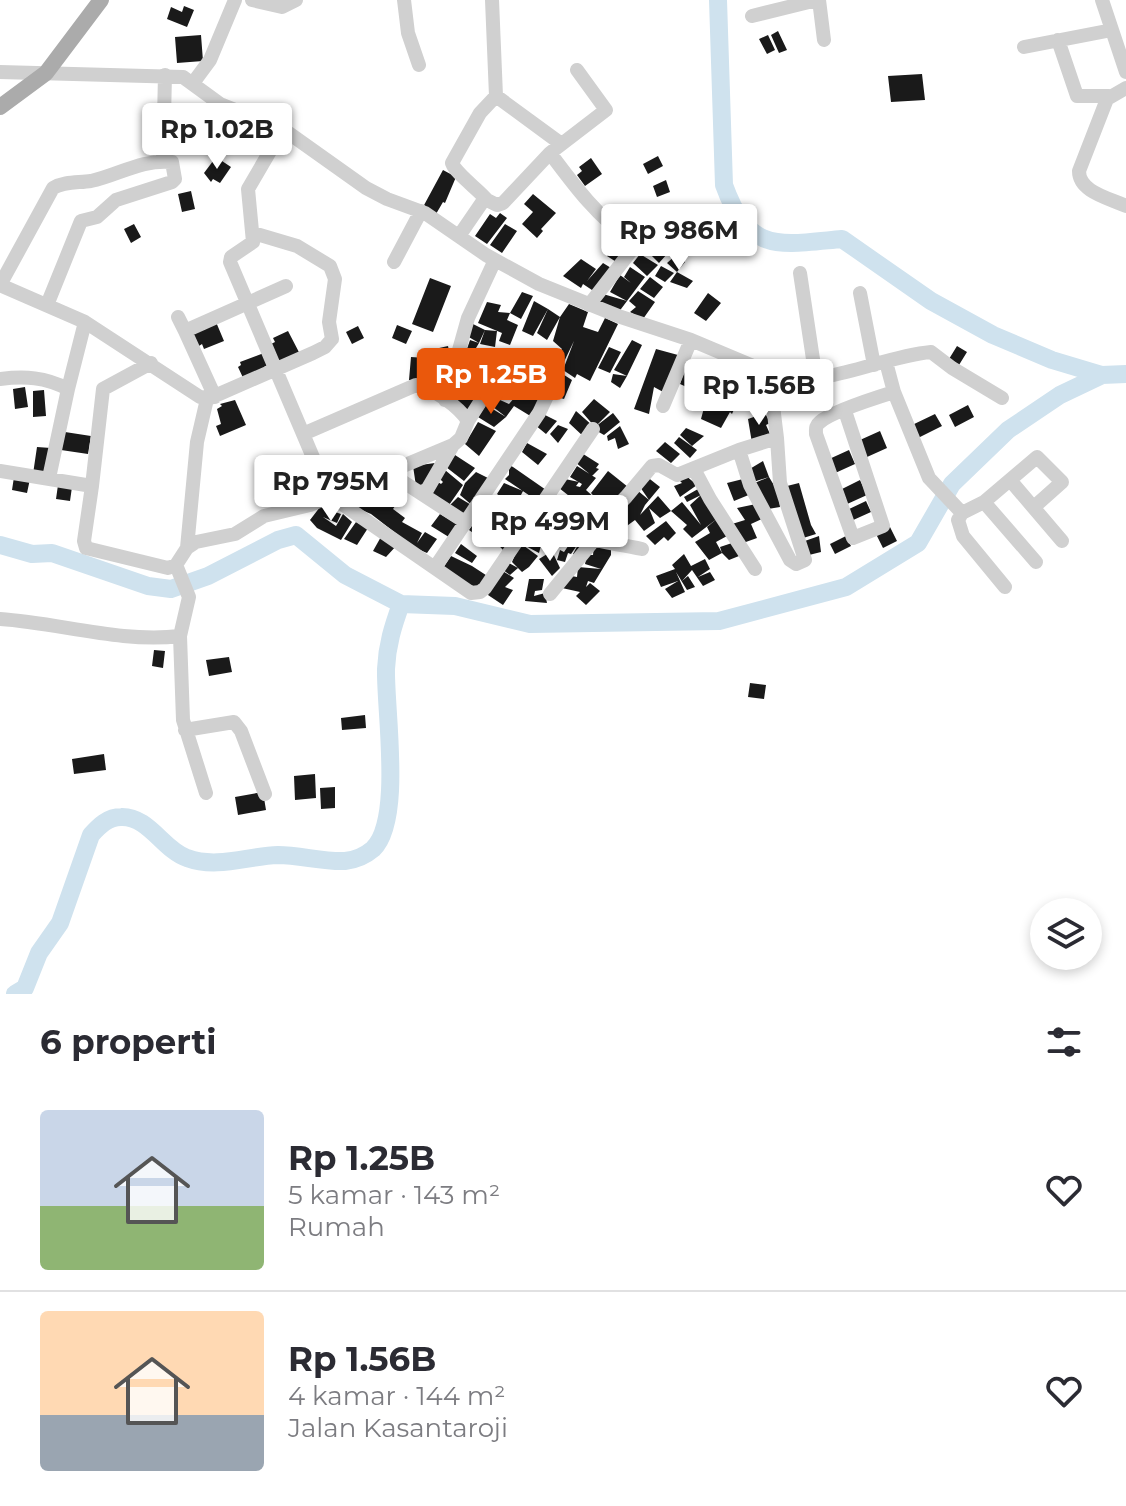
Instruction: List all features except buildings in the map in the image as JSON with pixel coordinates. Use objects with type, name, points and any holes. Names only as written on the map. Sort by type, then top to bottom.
[{"type":"main road","points":[[0,107],[46,73],[101,0]]},
{"type":"street","points":[[193,83],[210,60],[235,0]]},
{"type":"street","points":[[252,0],[282,7],[296,0]]},
{"type":"street","points":[[404,0],[408,33],[419,65]]},
{"type":"street","points":[[492,0],[496,96],[480,113],[452,163],[454,169],[487,200],[495,205],[503,203],[555,148],[606,109],[577,70]]},
{"type":"street","points":[[752,16],[818,0],[824,40]]},
{"type":"street","points":[[1102,0],[1126,72]]},
{"type":"street","points":[[1024,47],[1112,30]]},
{"type":"street","points":[[1058,40],[1077,96],[1117,95],[1126,88]]},
{"type":"street","points":[[0,72],[183,77],[220,104],[283,129],[366,188],[421,211],[495,260],[539,284],[589,305],[794,380],[816,379],[931,352],[1002,398]]},
{"type":"street","points":[[163,161],[165,75]]},
{"type":"street","points":[[496,96],[555,148],[595,211],[634,245],[589,305]]},
{"type":"street","points":[[1109,96],[1081,161],[1079,177],[1092,191],[1126,206]]},
{"type":"street","points":[[283,129],[248,189],[252,244],[230,260],[329,495],[471,593],[480,592],[593,429]]},
{"type":"street","points":[[47,305],[81,221],[97,217],[116,200],[172,182],[175,179],[173,163],[163,161],[131,166],[96,180],[60,184],[53,188],[0,285],[85,322],[200,397],[211,398],[320,350],[333,334],[329,322],[335,279],[330,266],[312,253],[253,233]]},
{"type":"street","points":[[459,236],[478,207],[487,200]]},
{"type":"street","points":[[394,262],[421,211]]},
{"type":"street","points":[[445,400],[468,318],[495,260]]},
{"type":"street","points":[[800,273],[816,379]]},
{"type":"street","points":[[185,331],[286,286]]},
{"type":"street","points":[[860,293],[880,363],[929,478],[959,510],[961,532],[1005,587]]},
{"type":"street","points":[[178,317],[211,398],[197,442],[187,548],[179,571],[189,594],[180,636],[181,698],[185,730],[206,793]]},
{"type":"street","points":[[49,478],[85,322]]},
{"type":"street","points":[[663,406],[691,340]]},
{"type":"street","points":[[151,363],[103,389],[84,541],[86,548],[179,571]]},
{"type":"street","points":[[187,548],[202,540],[235,534],[264,516],[301,508],[453,445],[461,438],[468,421],[505,363]]},
{"type":"street","points":[[739,450],[750,485],[794,565],[805,560],[780,483],[769,373]]},
{"type":"street","points":[[0,379],[33,377],[68,389]]},
{"type":"street","points":[[303,434],[411,386],[421,386],[445,400],[468,421]]},
{"type":"street","points":[[845,411],[883,526],[853,538],[816,434],[818,424],[845,411],[894,392]]},
{"type":"street","points":[[436,566],[539,413],[548,394]]},
{"type":"street","points":[[550,594],[590,539],[652,466],[659,465],[675,475],[777,438]]},
{"type":"street","points":[[424,495],[453,445]]},
{"type":"street","points":[[959,510],[984,502],[1036,457],[1061,479],[1061,483],[1034,507]]},
{"type":"street","points":[[694,469],[755,569]]},
{"type":"street","points":[[0,471],[92,486]]},
{"type":"street","points":[[388,472],[465,522]]},
{"type":"street","points":[[1010,480],[1062,541]]},
{"type":"street","points":[[984,502],[1036,562]]},
{"type":"street","points":[[536,512],[554,527],[590,539],[642,549]]},
{"type":"street","points":[[0,619],[129,636],[180,636]]},
{"type":"street","points":[[185,730],[234,722],[241,731],[265,794]]},
{"type":"waterway","points":[[718,0],[724,185],[744,223],[755,234],[783,243],[842,239],[931,301],[993,335],[1052,360],[1102,375],[1126,374]]},
{"type":"waterway","points":[[0,545],[32,554],[52,553],[148,586],[171,589],[208,576],[278,540],[296,535],[345,575],[401,604],[455,606],[530,624],[719,621],[846,587],[918,543],[952,484],[1008,430],[1060,395],[1102,375]]},
{"type":"waterway","points":[[15,994],[25,988],[39,953],[60,923],[91,835],[112,819],[131,818],[140,822],[178,854],[198,861],[221,862],[278,855],[345,861],[373,849],[382,835],[388,814],[390,764],[386,669],[391,636],[401,604]]}]
